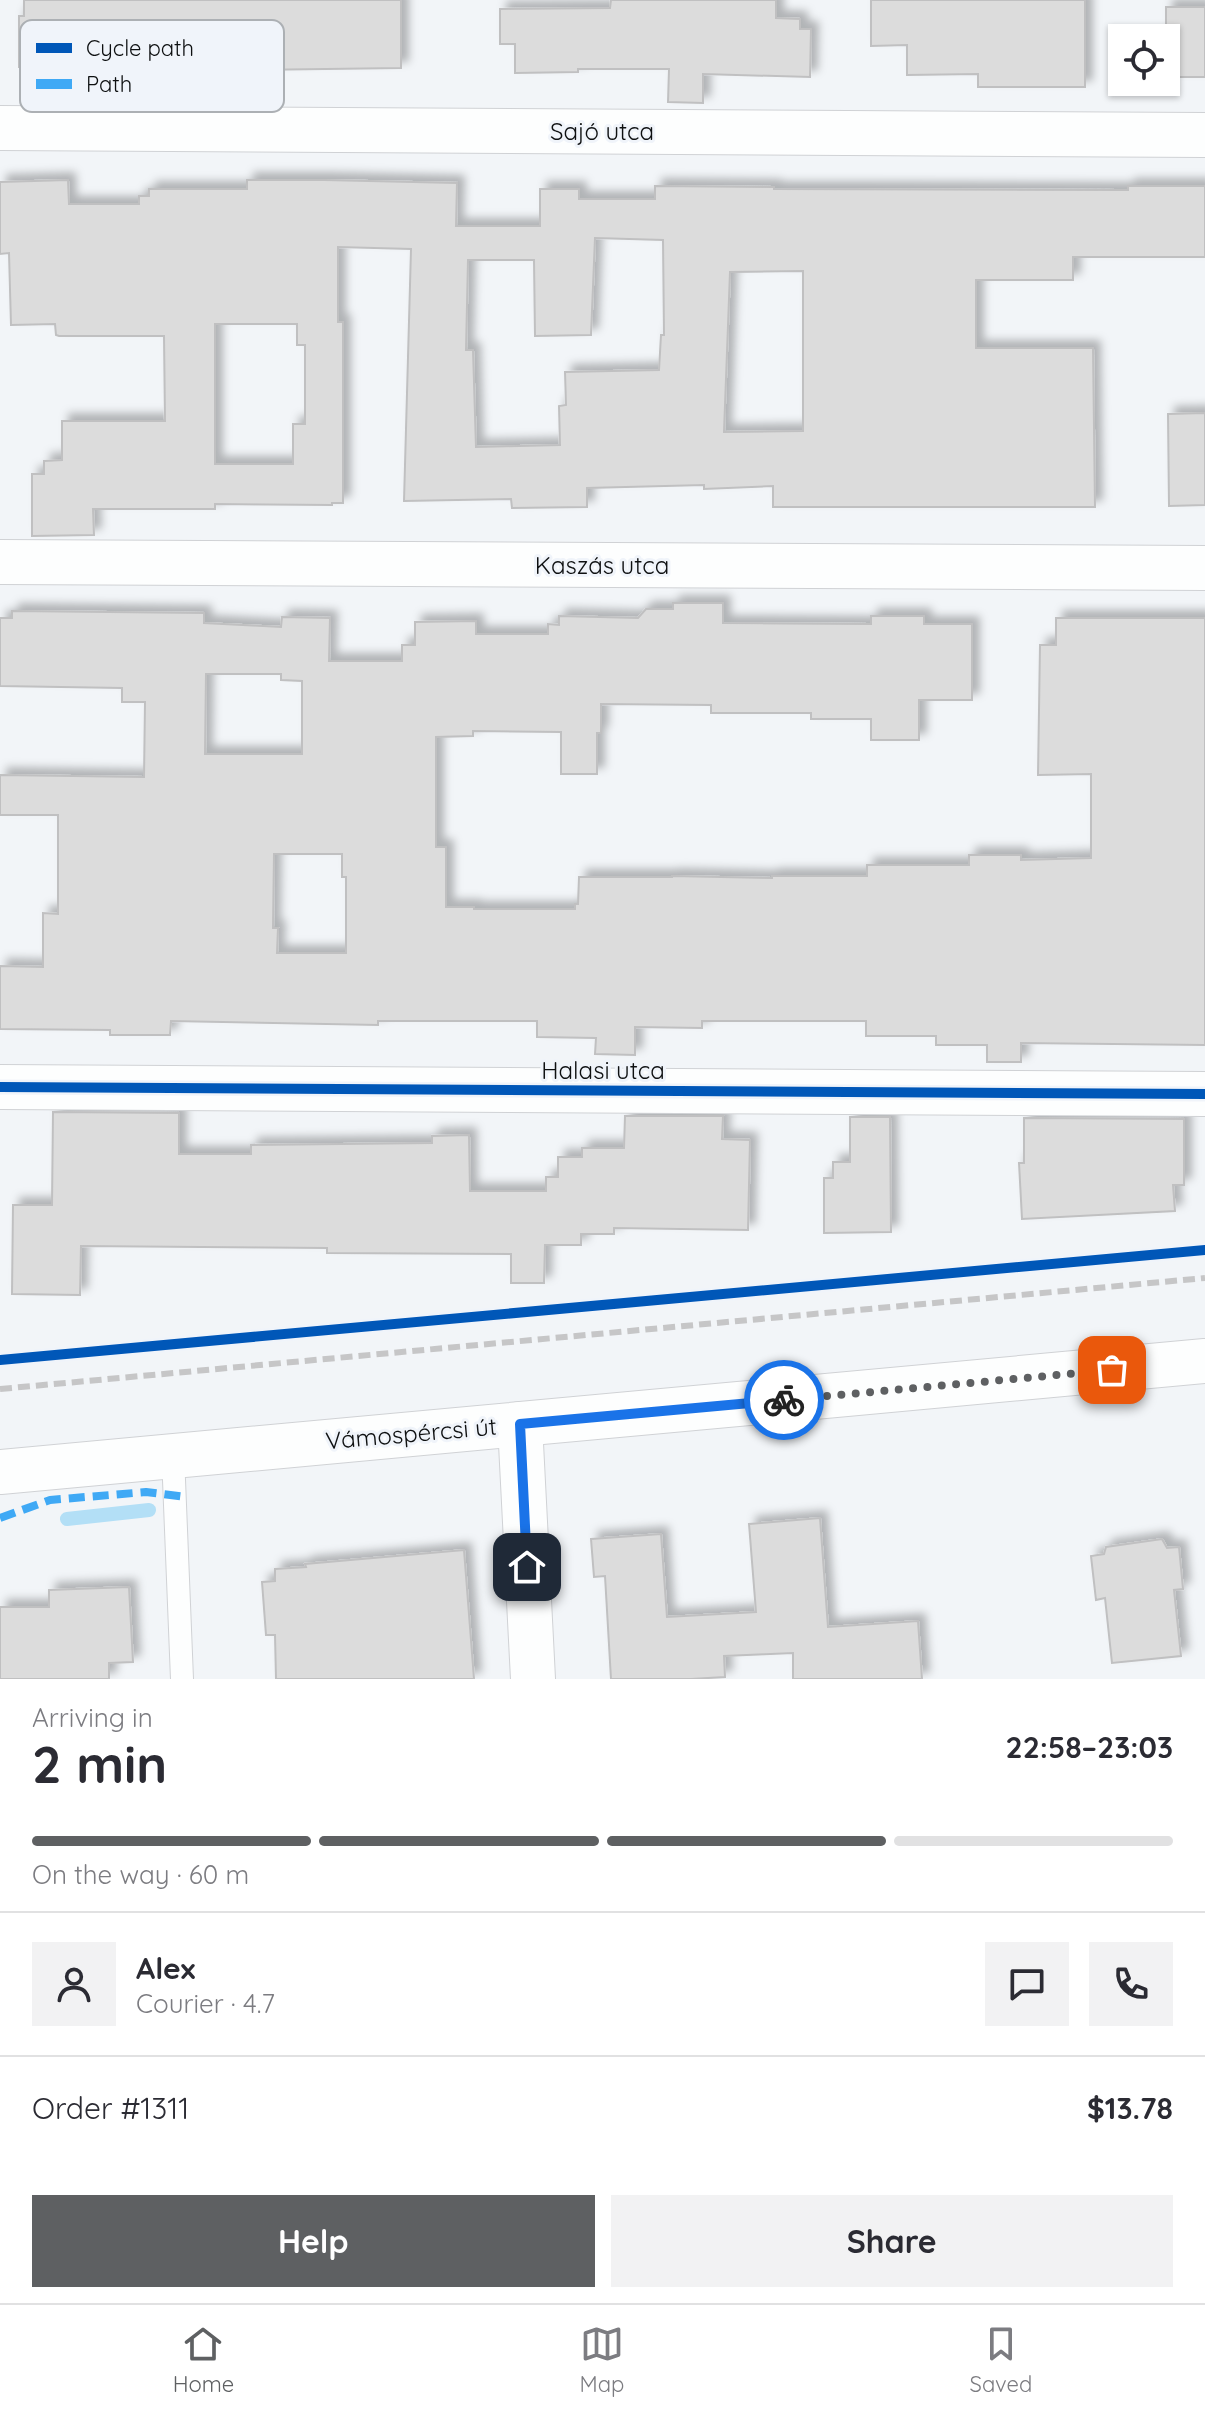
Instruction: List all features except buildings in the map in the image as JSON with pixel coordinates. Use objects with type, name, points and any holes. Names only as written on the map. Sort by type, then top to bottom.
[{"type":"street","name":"Sajó utca","points":[[0,128],[1205,135]]},
{"type":"street","name":"Kaszás utca","points":[[0,562],[1205,568]]},
{"type":"street","name":"Halasi utca","points":[[0,1087],[1205,1094]]},
{"type":"street","name":"Vámospércsi út","points":[[0,1472],[1205,1361]]},
{"type":"street","points":[[520,1424],[533,1679]]},
{"type":"lane","points":[[173,1455],[182,1679]]},
{"type":"waterway","points":[[67,1519],[149,1510]]},
{"type":"railway","points":[[0,1389],[1205,1278]]},
{"type":"marked path","points":[[0,1518],[50,1500],[146,1492],[186,1497]]},
{"type":"cycle path","points":[[0,1087],[1205,1094]]},
{"type":"cycle path","points":[[0,1360],[1205,1250]]},
{"type":"way so far","points":[[784,1400],[1112,1370]]},
{"type":"route","points":[[527,1567],[520,1424],[784,1400]]}]
